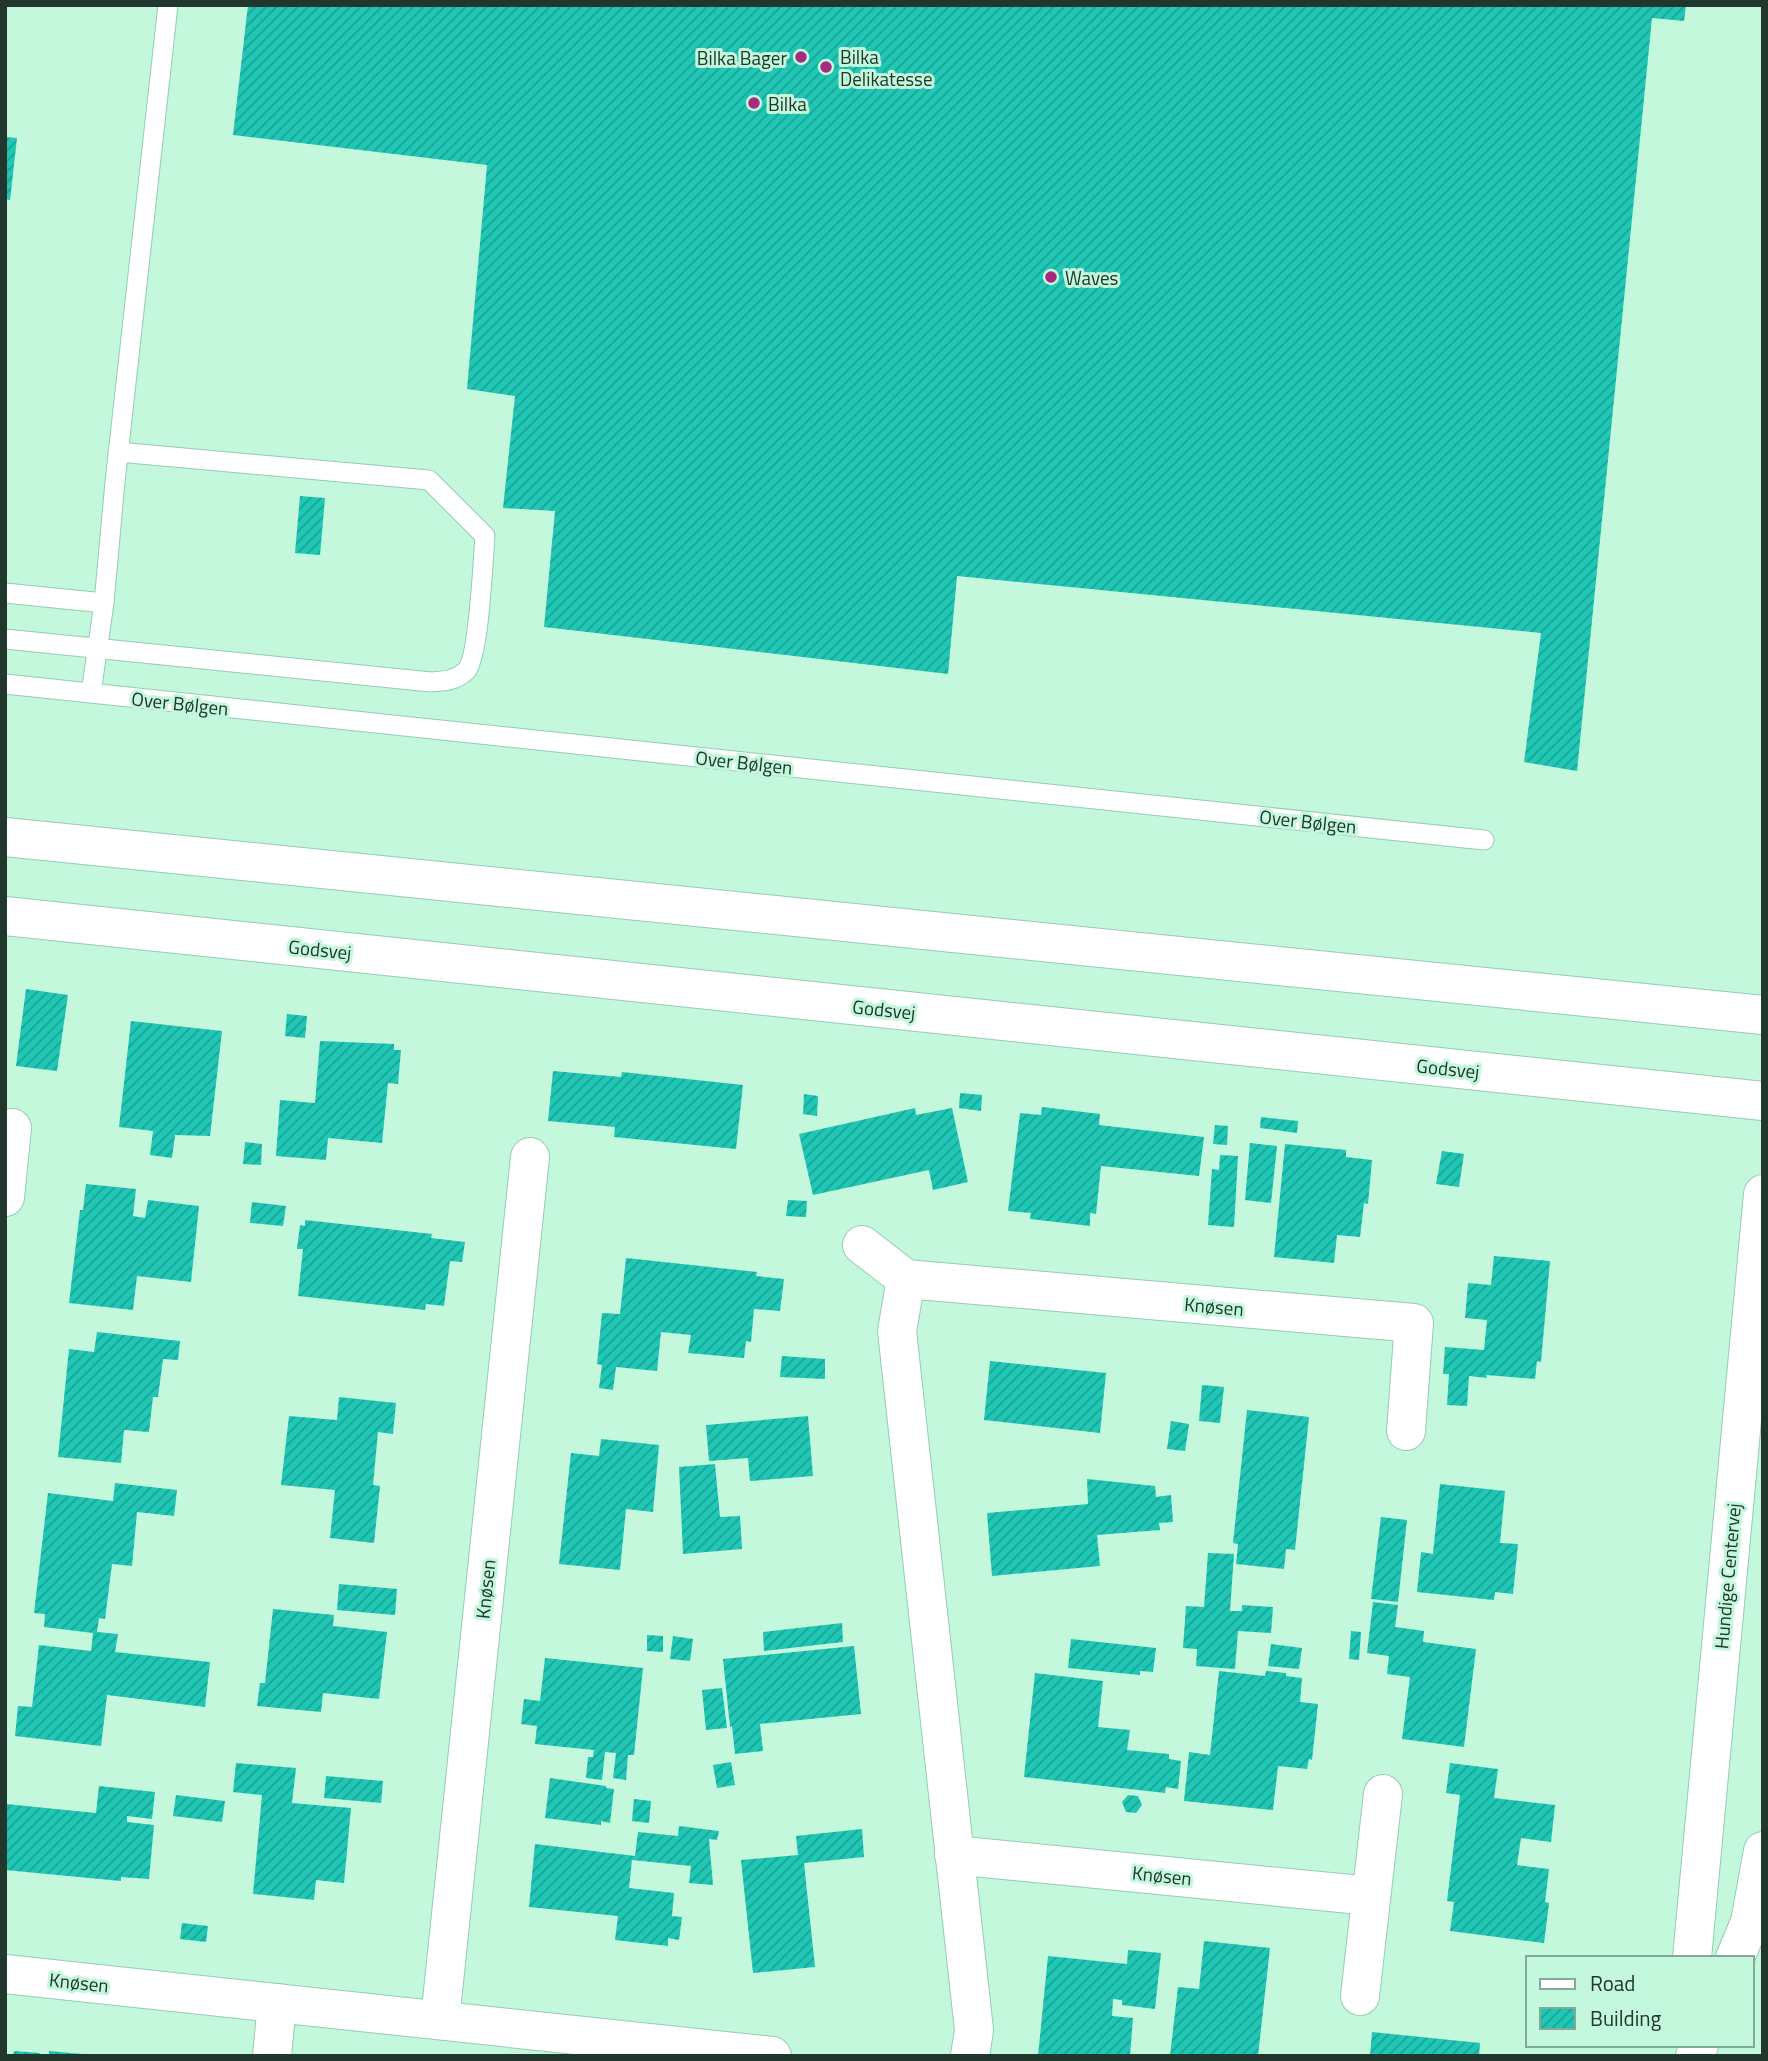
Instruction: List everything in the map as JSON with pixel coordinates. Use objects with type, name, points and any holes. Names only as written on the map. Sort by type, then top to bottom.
[{"type":"street","points":[[5,837],[1763,1015]]},
{"type":"street","name":"Godsvej","points":[[5,916],[1763,1101]]},
{"type":"street","points":[[5,1197],[12,1128]]},
{"type":"street","name":"Knøsen","points":[[440,2020],[530,1157]]},
{"type":"street","name":"Hundige Centervej","points":[[1692,1956],[1763,1194]]},
{"type":"street","points":[[862,1245],[906,1279],[897,1331],[974,2030],[970,2056]]},
{"type":"street","name":"Knøsen","points":[[906,1279],[1414,1323],[1406,1431]]},
{"type":"street","points":[[1360,1996],[1383,1794]]},
{"type":"street","points":[[1736,1956],[1750,1922],[1763,1851]]},
{"type":"street","name":"Knøsen","points":[[954,1855],[1371,1896]]},
{"type":"street","name":"Knøsen","points":[[5,1974],[772,2056]]},
{"type":"street","points":[[272,2056],[277,2003]]},
{"type":"lane","points":[[91,693],[104,603],[118,452],[168,5]]},
{"type":"lane","points":[[5,639],[430,682],[452,680],[468,669],[474,649],[485,536],[429,480],[118,452]]},
{"type":"lane","points":[[5,593],[104,603]]},
{"type":"lane","name":"Over Bølgen","points":[[5,684],[1484,839]]},
{"type":"building","name":"Waves","points":[[248,5],[1686,5],[1684,21],[1652,18],[1577,771],[1524,762],[1541,633],[957,576],[948,674],[544,627],[555,511],[503,508],[515,396],[467,389],[487,165],[233,135]]},
{"type":"building","points":[[5,137],[17,138],[10,200],[5,199]]},
{"type":"building","points":[[300,496],[325,498],[320,555],[295,553]]},
{"type":"building","points":[[26,989],[68,995],[57,1071],[16,1066]]},
{"type":"building","points":[[287,1014],[307,1016],[305,1038],[285,1036]]},
{"type":"building","points":[[131,1021],[222,1031],[210,1136],[175,1135],[172,1158],[150,1155],[153,1131],[119,1127]]},
{"type":"building","points":[[320,1041],[394,1044],[394,1050],[401,1050],[398,1084],[388,1083],[382,1143],[328,1138],[326,1160],[276,1156],[280,1100],[315,1103]]},
{"type":"building","points":[[553,1071],[621,1077],[622,1072],[743,1085],[736,1149],[614,1137],[615,1127],[548,1121]]},
{"type":"building","points":[[960,1093],[982,1095],[981,1111],[959,1108]]},
{"type":"building","points":[[804,1094],[818,1096],[817,1116],[803,1114]]},
{"type":"building","points":[[1042,1107],[1100,1114],[1099,1125],[1204,1137],[1199,1176],[1101,1166],[1096,1214],[1090,1213],[1090,1226],[1030,1219],[1031,1213],[1008,1211],[1020,1113],[1041,1115]]},
{"type":"building","points":[[915,1108],[916,1115],[952,1108],[968,1182],[933,1190],[929,1170],[813,1195],[799,1134]]},
{"type":"building","points":[[1261,1117],[1298,1121],[1297,1133],[1260,1128]]},
{"type":"building","points":[[1215,1125],[1228,1126],[1227,1145],[1213,1144]]},
{"type":"building","points":[[245,1142],[262,1144],[261,1165],[243,1164]]},
{"type":"building","points":[[1250,1143],[1277,1146],[1271,1203],[1245,1200]]},
{"type":"building","points":[[1285,1144],[1346,1150],[1346,1157],[1372,1160],[1368,1204],[1364,1203],[1360,1237],[1337,1235],[1334,1263],[1274,1257]]},
{"type":"building","points":[[1442,1151],[1464,1154],[1459,1187],[1436,1184]]},
{"type":"building","points":[[1220,1155],[1238,1156],[1234,1227],[1208,1225],[1212,1169],[1219,1170]]},
{"type":"building","points":[[86,1184],[136,1189],[133,1216],[145,1218],[148,1200],[199,1206],[191,1282],[137,1276],[133,1310],[69,1303],[80,1210],[83,1210]]},
{"type":"building","points":[[788,1200],[807,1201],[806,1217],[786,1216]]},
{"type":"building","points":[[252,1202],[286,1206],[283,1226],[250,1223]]},
{"type":"building","points":[[305,1220],[432,1234],[431,1238],[465,1242],[462,1262],[450,1261],[444,1306],[426,1304],[425,1310],[298,1296],[303,1249],[297,1249],[300,1225],[305,1226]]},
{"type":"building","points":[[1494,1256],[1550,1261],[1541,1362],[1537,1361],[1535,1379],[1469,1376],[1467,1406],[1447,1405],[1449,1374],[1443,1374],[1445,1347],[1484,1350],[1487,1320],[1465,1318],[1468,1283],[1491,1285]]},
{"type":"building","points":[[626,1258],[757,1272],[756,1276],[784,1279],[780,1311],[754,1309],[751,1342],[746,1341],[744,1358],[688,1353],[691,1335],[661,1332],[657,1371],[616,1367],[613,1390],[599,1388],[602,1365],[597,1364],[602,1313],[620,1314]]},
{"type":"building","points":[[97,1332],[180,1341],[178,1360],[163,1359],[158,1397],[153,1397],[149,1432],[124,1430],[121,1463],[58,1457],[69,1349],[94,1352]]},
{"type":"building","points":[[782,1356],[825,1359],[825,1379],[780,1377]]},
{"type":"building","points":[[990,1361],[1106,1373],[1100,1433],[984,1420]]},
{"type":"building","points":[[1202,1385],[1224,1387],[1220,1423],[1199,1421]]},
{"type":"building","points":[[339,1397],[396,1403],[393,1434],[378,1432],[373,1485],[380,1486],[374,1543],[330,1538],[335,1490],[281,1485],[289,1416],[337,1420]]},
{"type":"building","points":[[1247,1410],[1309,1417],[1295,1550],[1286,1549],[1284,1569],[1236,1564],[1238,1544],[1233,1543]]},
{"type":"building","points":[[808,1416],[813,1476],[750,1481],[748,1458],[709,1461],[706,1425]]},
{"type":"building","points":[[1171,1421],[1189,1424],[1185,1451],[1167,1449]]},
{"type":"building","points":[[601,1439],[659,1445],[653,1512],[626,1509],[620,1570],[559,1564],[571,1453],[599,1456]]},
{"type":"building","points":[[715,1464],[720,1517],[740,1516],[742,1549],[683,1554],[679,1467]]},
{"type":"building","points":[[1087,1479],[1155,1486],[1156,1497],[1171,1495],[1173,1522],[1159,1523],[1160,1530],[1097,1535],[1100,1566],[992,1576],[987,1513],[1088,1504]]},
{"type":"building","points":[[115,1483],[177,1490],[174,1516],[137,1512],[132,1566],[112,1564],[105,1619],[99,1618],[97,1632],[118,1634],[115,1652],[210,1662],[205,1707],[107,1695],[101,1746],[15,1736],[18,1706],[32,1707],[39,1645],[91,1651],[93,1633],[44,1627],[45,1614],[34,1613],[48,1493],[113,1501]]},
{"type":"building","points":[[1440,1484],[1505,1491],[1500,1543],[1518,1544],[1513,1594],[1495,1592],[1494,1600],[1417,1592],[1421,1552],[1433,1554]]},
{"type":"building","points":[[1381,1517],[1407,1520],[1398,1602],[1371,1599]]},
{"type":"building","points":[[1208,1553],[1234,1554],[1230,1611],[1242,1611],[1242,1605],[1273,1607],[1271,1633],[1238,1631],[1235,1669],[1196,1666],[1197,1649],[1183,1648],[1186,1606],[1204,1607]]},
{"type":"building","points":[[339,1584],[397,1589],[395,1615],[337,1610]]},
{"type":"building","points":[[1373,1602],[1398,1605],[1395,1627],[1424,1631],[1423,1642],[1476,1649],[1464,1747],[1402,1739],[1410,1677],[1387,1674],[1389,1656],[1367,1653]]},
{"type":"building","points":[[273,1609],[334,1615],[333,1626],[387,1632],[379,1699],[323,1693],[321,1712],[257,1706],[260,1683],[265,1683]]},
{"type":"building","points":[[842,1623],[843,1642],[764,1651],[763,1632]]},
{"type":"building","points":[[1351,1631],[1361,1632],[1359,1660],[1349,1659]]},
{"type":"building","points":[[647,1635],[663,1636],[663,1652],[647,1651]]},
{"type":"building","points":[[673,1636],[693,1639],[690,1661],[670,1659]]},
{"type":"building","points":[[1071,1639],[1156,1648],[1153,1672],[1140,1671],[1140,1675],[1068,1668]]},
{"type":"building","points":[[1271,1644],[1302,1648],[1299,1669],[1268,1666]]},
{"type":"building","points":[[854,1646],[861,1714],[760,1724],[763,1751],[735,1754],[723,1659]]},
{"type":"building","points":[[545,1658],[643,1668],[634,1755],[628,1755],[626,1780],[613,1778],[616,1753],[605,1752],[602,1780],[586,1778],[588,1757],[593,1757],[594,1750],[535,1744],[537,1726],[521,1724],[524,1699],[540,1701]]},
{"type":"building","points":[[1219,1671],[1265,1676],[1266,1671],[1302,1678],[1300,1702],[1318,1704],[1312,1760],[1309,1759],[1307,1769],[1278,1766],[1273,1810],[1184,1801],[1189,1752],[1210,1755]]},
{"type":"building","points":[[1035,1673],[1103,1681],[1098,1727],[1130,1730],[1127,1750],[1169,1754],[1169,1759],[1181,1761],[1178,1789],[1166,1787],[1165,1793],[1024,1777]]},
{"type":"building","points":[[722,1688],[727,1728],[706,1730],[702,1690]]},
{"type":"building","points":[[731,1762],[735,1785],[717,1788],[713,1765]]},
{"type":"building","points":[[236,1763],[296,1768],[292,1803],[351,1808],[344,1883],[316,1880],[314,1900],[253,1894],[262,1795],[233,1792]]},
{"type":"building","points":[[1450,1763],[1498,1769],[1494,1798],[1555,1805],[1551,1842],[1521,1838],[1517,1865],[1549,1869],[1545,1902],[1549,1903],[1544,1943],[1450,1931],[1454,1902],[1447,1901],[1460,1795],[1446,1793]]},
{"type":"building","points":[[326,1776],[383,1781],[381,1803],[324,1798]]},
{"type":"building","points":[[550,1778],[614,1789],[610,1823],[601,1821],[601,1825],[545,1818]]},
{"type":"building","points":[[99,1786],[155,1792],[152,1819],[127,1816],[127,1822],[154,1825],[149,1879],[121,1877],[121,1881],[5,1870],[6,1804],[96,1813]]},
{"type":"building","points":[[176,1795],[225,1801],[222,1822],[173,1816]]},
{"type":"building","points":[[1128,1795],[1138,1796],[1142,1805],[1136,1813],[1126,1812],[1122,1802]]},
{"type":"building","points":[[634,1799],[651,1801],[649,1823],[632,1821]]},
{"type":"building","points":[[679,1826],[719,1831],[717,1840],[709,1839],[713,1885],[689,1883],[691,1866],[632,1860],[629,1888],[674,1893],[672,1916],[682,1917],[679,1940],[668,1938],[668,1946],[615,1940],[618,1916],[529,1907],[535,1844],[635,1856],[638,1832],[678,1836]]},
{"type":"building","points":[[862,1829],[864,1857],[804,1863],[815,1967],[753,1973],[741,1860],[798,1855],[796,1836]]},
{"type":"building","points":[[182,1923],[208,1926],[206,1942],[180,1939]]},
{"type":"building","points":[[1204,1941],[1270,1948],[1258,2056],[1170,2056],[1178,1987],[1199,1989]]},
{"type":"building","points":[[1128,1950],[1161,1953],[1155,2009],[1122,2005],[1122,2000],[1113,1999],[1112,2016],[1133,2018],[1130,2056],[1038,2056],[1048,1956],[1127,1964]]},
{"type":"building","points":[[1372,2032],[1480,2043],[1479,2056],[1370,2056]]},
{"type":"building","points":[[14,2051],[40,2053],[39,2056],[13,2056]]},
{"type":"building","points":[[49,2051],[82,2054],[82,2056],[49,2056]]},
{"type":"place","name":"Bilka Bager","points":[[801,57]]},
{"type":"place","name":"Bilka Delikatesse","points":[[826,67]]},
{"type":"place","name":"Bilka","points":[[754,103]]},
{"type":"place","name":"Waves","points":[[1051,277]]}]
